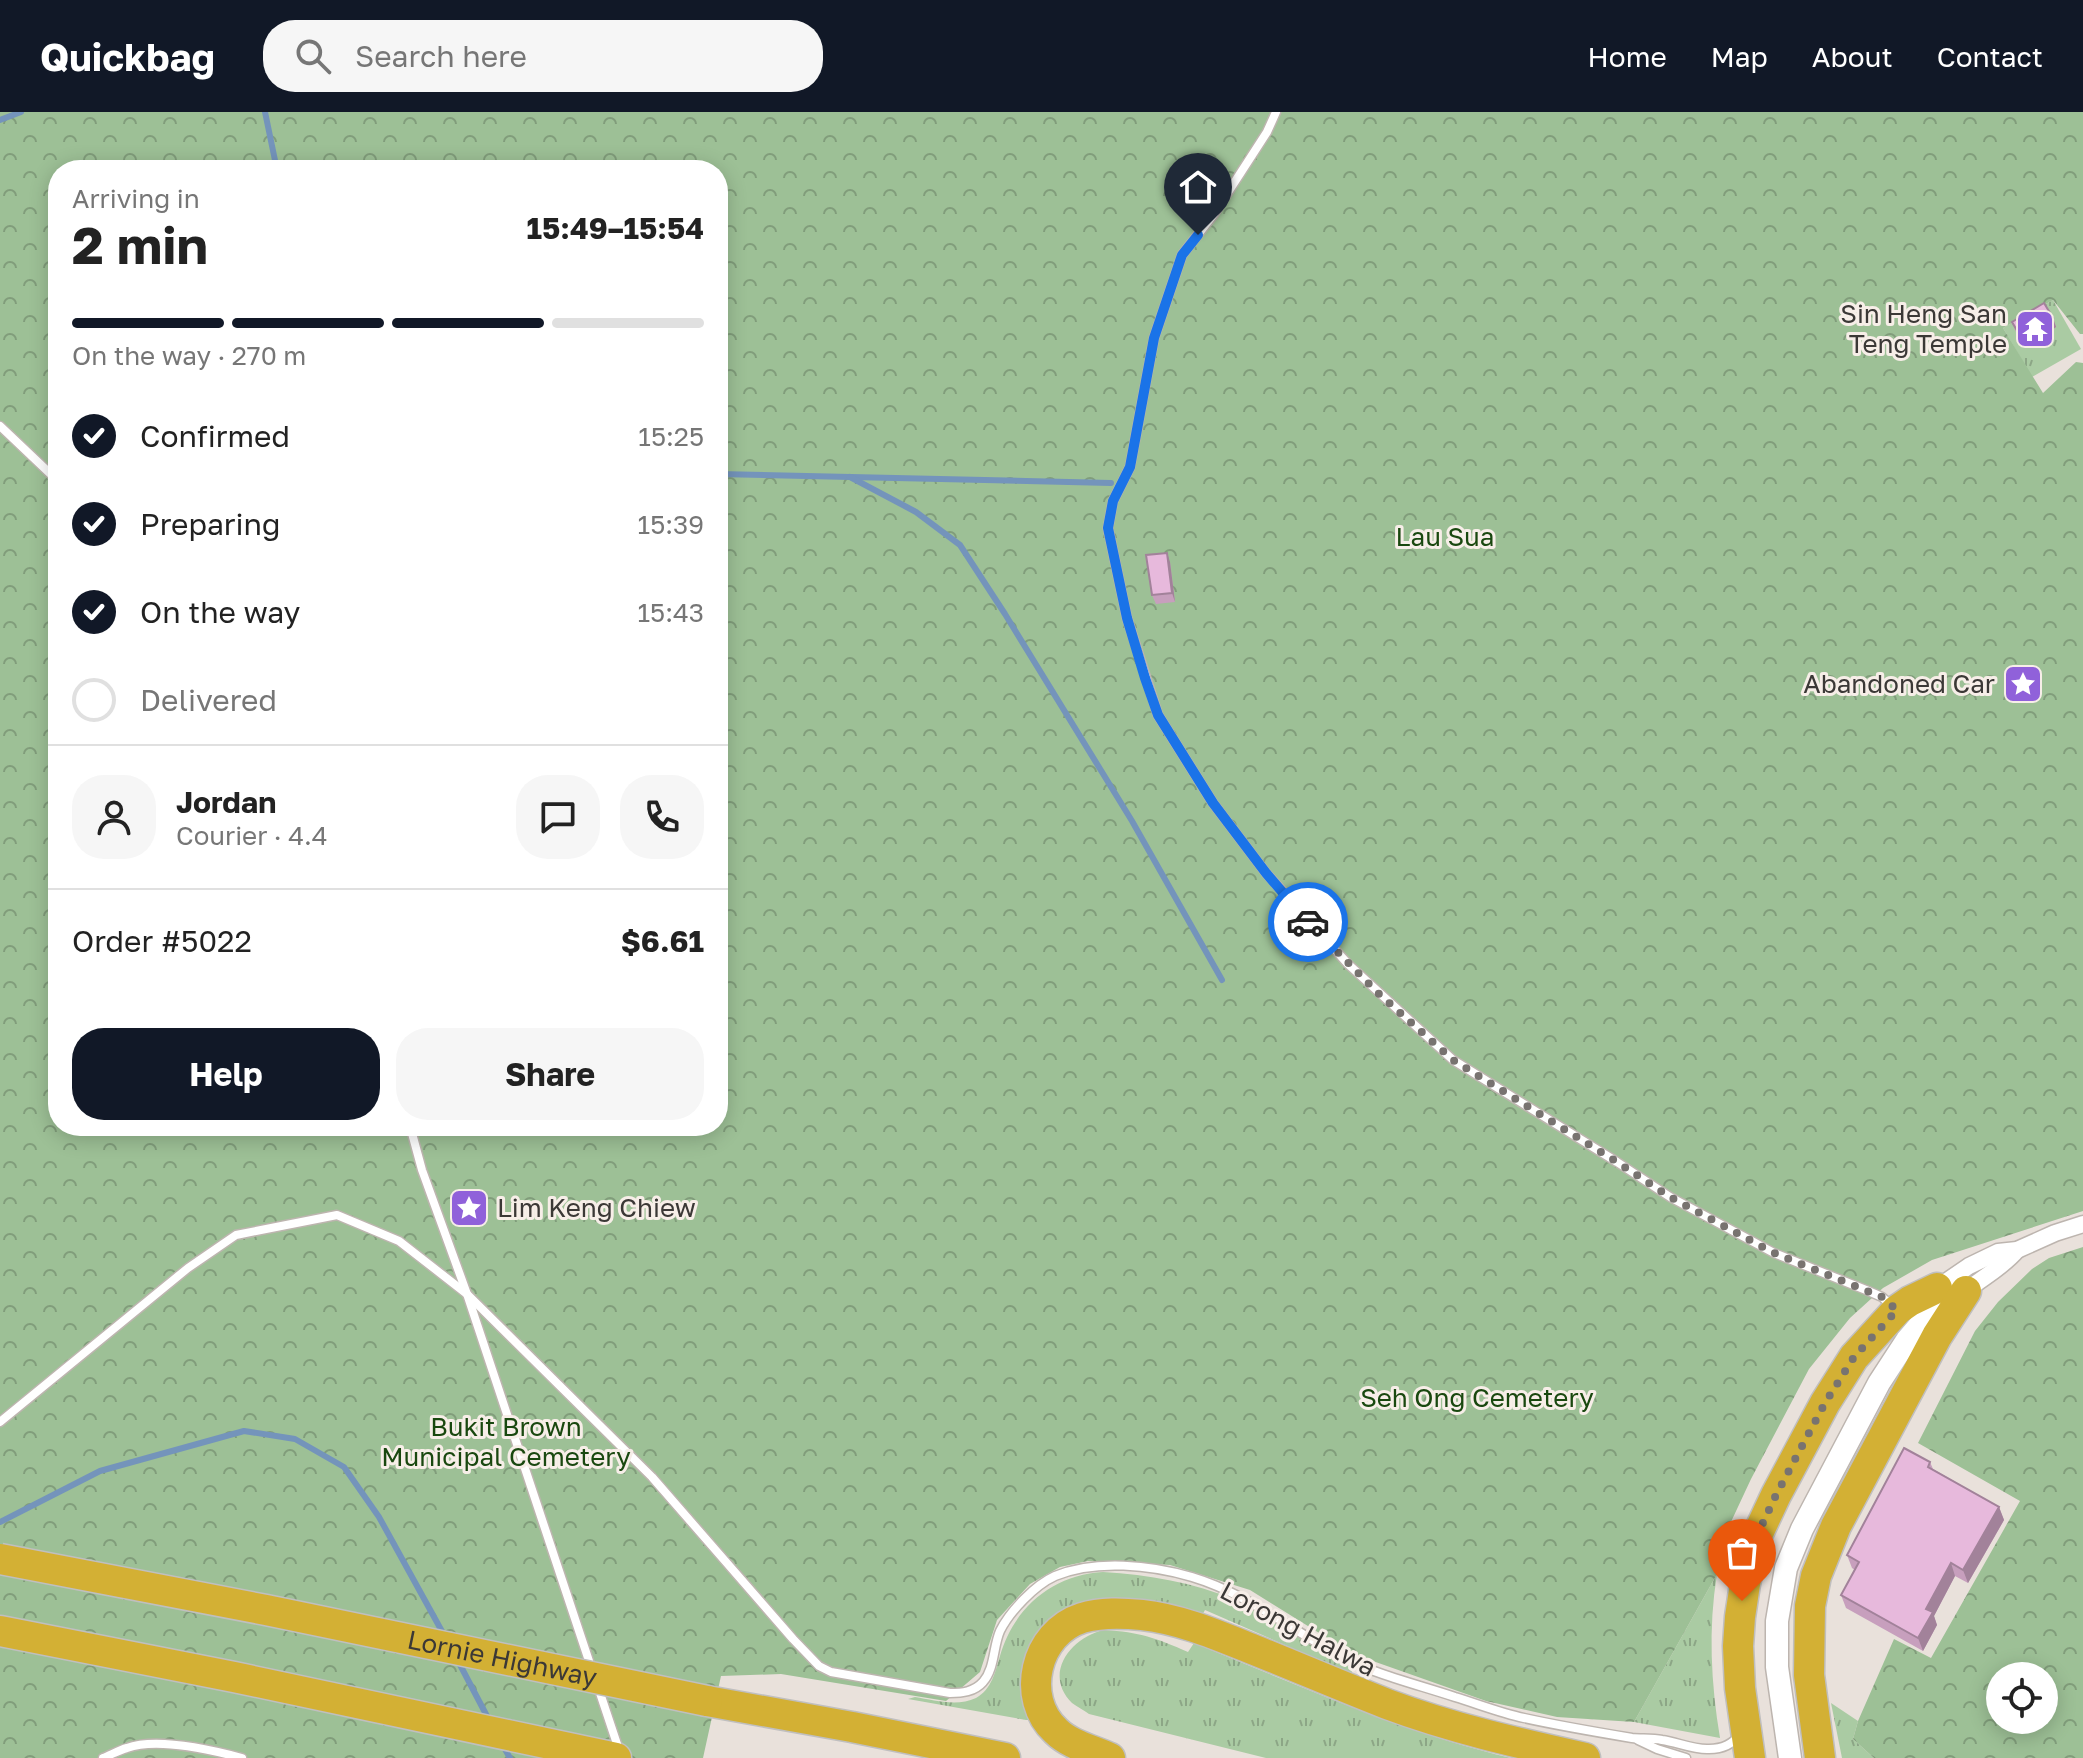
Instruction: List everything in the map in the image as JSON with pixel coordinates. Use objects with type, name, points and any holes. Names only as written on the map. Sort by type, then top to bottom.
[{"type":"highway","points":[[1750,1758],[1740,1688],[1740,1617],[1754,1542],[1825,1403],[1854,1357],[1897,1310],[1910,1301],[1951,1290]]},
{"type":"highway","points":[[1820,1758],[1809,1675],[1810,1606],[1816,1576],[1836,1526],[1937,1336],[1951,1290]]},
{"type":"highway","name":"Lornie Highway","points":[[0,1559],[1005,1758]]},
{"type":"highway","points":[[1110,1758],[1065,1739],[1055,1731],[1037,1699],[1036,1675],[1041,1656],[1063,1627],[1082,1618],[1112,1613],[1145,1615],[1207,1631],[1438,1722],[1585,1758]]},
{"type":"highway","points":[[0,1631],[619,1758]]},
{"type":"street","points":[[1790,1758],[1777,1667],[1777,1621],[1786,1568],[1802,1529],[1879,1383],[1907,1340],[1969,1266],[1998,1252],[2017,1250],[2083,1224]]},
{"type":"street","points":[[1777,1758],[1764,1671],[1767,1617],[1772,1581],[1785,1540],[1805,1495],[1873,1370],[1951,1290],[1984,1276],[2009,1260],[2017,1250]]},
{"type":"lane","points":[[1276,112],[1267,132],[1214,214],[1182,255],[1154,338],[1130,467],[1110,514],[1108,528],[1127,618],[1158,715],[1213,803],[1266,873],[1348,964],[1453,1060],[1670,1197],[1774,1253],[1882,1297],[1897,1310]]},
{"type":"lane","points":[[0,426],[48,472]]},
{"type":"lane","points":[[413,1136],[619,1758]]},
{"type":"lane","name":"Lorong Halwa","points":[[0,1422],[188,1268],[236,1235],[337,1215],[399,1241],[467,1294],[652,1477],[793,1639],[819,1666],[831,1672],[950,1693],[973,1689],[983,1682],[990,1670],[1000,1631],[1014,1611],[1035,1591],[1054,1577],[1084,1568],[1116,1565],[1158,1570],[1223,1588],[1252,1601],[1325,1646],[1373,1670],[1521,1718],[1708,1749],[1729,1745],[1744,1725]]},
{"type":"lane","name":"Lorong Halwa","points":[[1636,1739],[1686,1758]]},
{"type":"lane","points":[[103,1758],[130,1746],[158,1744],[212,1750],[242,1758]]},
{"type":"green space","points":[[0,112],[2083,112],[2083,334],[2053,300],[2003,328],[2043,393],[2076,362],[2083,363],[2083,1211],[1932,1260],[1883,1288],[1850,1318],[1809,1369],[1730,1524],[1717,1574],[1634,1722],[1557,1717],[1486,1701],[1353,1654],[1250,1590],[1170,1565],[1088,1561],[1060,1567],[1030,1584],[997,1620],[980,1672],[946,1701],[781,1674],[721,1676],[703,1758],[0,1758]]},
{"type":"green space","points":[[2053,300],[2081,349],[2032,377],[2003,328]]},
{"type":"green space","points":[[2083,1247],[2083,1758],[1874,1758],[1853,1739],[1894,1639],[1931,1658],[2020,1501],[1918,1443],[1975,1331],[1998,1302],[2032,1269],[2049,1258]]},
{"type":"green space","points":[[1103,1572],[1170,1580],[1235,1600],[1353,1669],[1351,1674],[1205,1610],[1200,1619],[1058,1617],[1036,1720],[908,1699],[915,1697],[953,1702],[976,1698],[989,1685],[1006,1638],[1015,1623],[1038,1597],[1068,1580]]},
{"type":"green space","points":[[1717,1574],[1712,1615],[1712,1656],[1720,1738],[1634,1722]]},
{"type":"green space","points":[[1104,1630],[1148,1636],[1188,1652],[1194,1643],[1390,1721],[1511,1758],[1266,1758],[1089,1714],[1072,1703],[1063,1692],[1061,1669],[1072,1648],[1081,1640]]},
{"type":"green space","points":[[1831,1703],[1858,1721],[1853,1739],[1874,1758],[1842,1758]]},
{"type":"building","points":[[2044,303],[2053,318],[2048,321],[2051,326],[2028,339],[2025,334],[2021,337],[2012,322]]},
{"type":"building","points":[[1167,553],[1172,593],[1152,595],[1146,555]]},
{"type":"building","points":[[1904,1448],[1930,1462],[1928,1467],[1999,1507],[1963,1570],[1951,1563],[1926,1609],[1933,1612],[1918,1638],[1841,1595],[1859,1562],[1847,1555]]},
{"type":"waterway","points":[[0,120],[21,112]]},
{"type":"waterway","points":[[265,112],[275,160]]},
{"type":"waterway","points":[[728,474],[1111,483]]},
{"type":"waterway","points":[[850,477],[916,512],[960,545],[1132,821],[1222,980]]},
{"type":"waterway","points":[[0,1522],[100,1471],[244,1431],[295,1439],[344,1467],[379,1517],[444,1635]]},
{"type":"waterway","points":[[457,1659],[489,1720]]},
{"type":"waterway","points":[[502,1744],[510,1758]]},
{"type":"way so far","points":[[1308,922],[1378,993],[1453,1060],[1670,1197],[1774,1253],[1882,1297],[1897,1310],[1854,1357],[1825,1403],[1754,1542],[1742,1601]]},
{"type":"place","name":"Sin Heng San Teng Temple","points":[[2035,329]]},
{"type":"place","name":"Abandoned Car","points":[[2023,684]]},
{"type":"place","name":"Lim Keng Chiew","points":[[469,1208]]},
{"type":"route","points":[[1198,235],[1182,255],[1154,338],[1130,467],[1113,501],[1108,528],[1127,618],[1158,715],[1213,803],[1308,922]]},
{"type":"park label","name":"Lau Sua","points":[[1445,537]]},
{"type":"park label","name":"Seh Ong Cemetery","points":[[1477,1398]]},
{"type":"park label","name":"Bukit Brown Municipal Cemetery","points":[[506,1442]]}]
